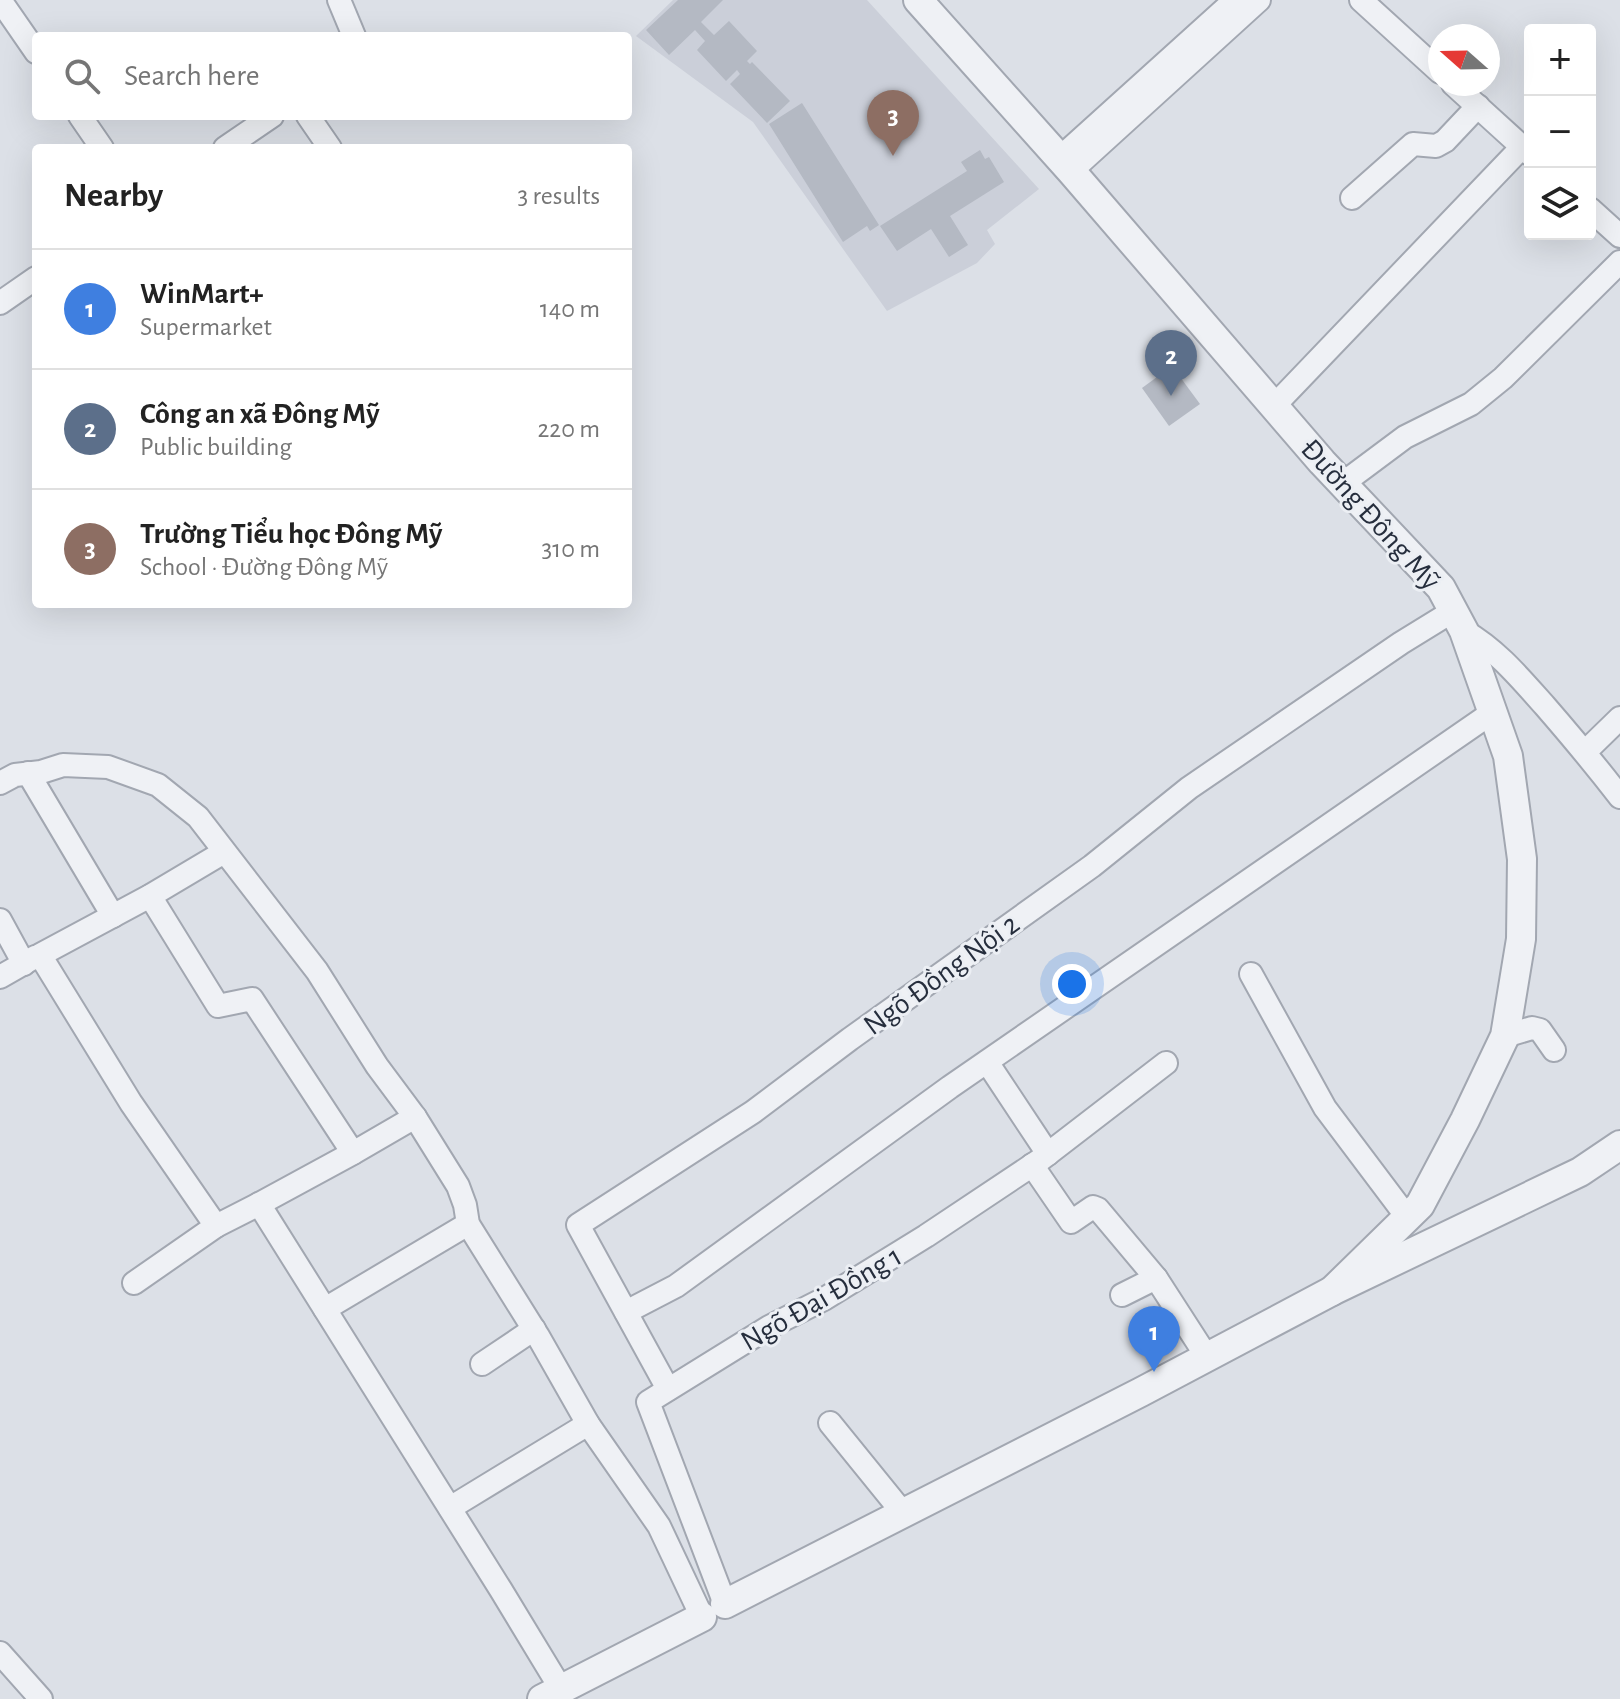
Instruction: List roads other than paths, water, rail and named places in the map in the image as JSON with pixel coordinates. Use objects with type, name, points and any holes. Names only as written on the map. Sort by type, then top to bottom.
[{"type":"street","points":[[0,0],[32,46]]},
{"type":"street","points":[[339,0],[352,32]]},
{"type":"street","name":"Đường Đông Mỹ","points":[[918,0],[1066,165],[1342,484],[1441,588],[1458,621],[1508,756],[1522,859],[1521,939],[1505,1036],[1420,1205],[1332,1291]]},
{"type":"street","points":[[1066,165],[1235,0]]},
{"type":"street","points":[[1066,165],[1259,0]]},
{"type":"street","points":[[1361,0],[1428,61]]},
{"type":"street","points":[[1467,96],[1524,148]]},
{"type":"street","points":[[1352,198],[1413,144],[1436,146],[1445,141],[1478,106]]},
{"type":"street","points":[[83,120],[99,144]]},
{"type":"street","points":[[231,144],[266,120]]},
{"type":"street","points":[[311,120],[327,144]]},
{"type":"street","points":[[1274,406],[1524,152]]},
{"type":"street","points":[[1596,214],[1620,236]]},
{"type":"street","points":[[1342,484],[1405,437],[1471,404],[1503,378],[1620,262]]},
{"type":"street","points":[[0,303],[32,281]]},
{"type":"street","points":[[1458,621],[1506,661],[1620,797]]},
{"type":"street","name":"Ngõ Đồng Nội 2","points":[[668,1389],[578,1225],[753,1112],[1092,866],[1189,788],[1401,643],[1458,621]]},
{"type":"street","points":[[626,1312],[676,1286],[987,1062],[1493,712]]},
{"type":"street","points":[[1585,752],[1620,718]]},
{"type":"street","points":[[0,783],[15,775],[63,765],[108,767],[158,785],[198,817],[317,971],[377,1066],[415,1117],[458,1186],[468,1224],[534,1329],[588,1424],[714,1611]]},
{"type":"street","points":[[28,773],[113,916]]},
{"type":"street","points":[[0,977],[224,852]]},
{"type":"street","points":[[150,896],[218,1006],[252,999],[353,1153]]},
{"type":"street","points":[[0,920],[32,959],[216,1226]]},
{"type":"street","points":[[1251,974],[1325,1108],[1407,1217]]},
{"type":"street","points":[[1505,1036],[1532,1028],[1540,1030],[1554,1050]]},
{"type":"street","points":[[987,1062],[1071,1222],[1089,1208],[1098,1209],[1156,1278],[1207,1357]]},
{"type":"street","name":"Ngõ Đại Đồng 1","points":[[668,1389],[769,1327],[837,1292],[926,1236],[1040,1160],[1166,1063]]},
{"type":"street","points":[[134,1283],[216,1226],[415,1117]]},
{"type":"street","points":[[259,1204],[450,1508],[552,1694],[1332,1291],[1580,1172],[1620,1145]]},
{"type":"street","points":[[325,1309],[468,1224]]},
{"type":"street","points":[[1122,1295],[1156,1278]]},
{"type":"street","points":[[482,1364],[534,1329]]},
{"type":"street","points":[[668,1389],[648,1402],[714,1611]]},
{"type":"street","points":[[830,1423],[903,1513]]},
{"type":"street","points":[[450,1508],[588,1424]]},
{"type":"street","points":[[0,1653],[41,1699]]},
{"type":"place","name":"Trường Tiểu học Đông Mỹ","points":[[893,156]]},
{"type":"place","name":"Công an xã Đông Mỹ","points":[[1171,396]]},
{"type":"place","name":"WinMart+","points":[[1154,1372]]}]
